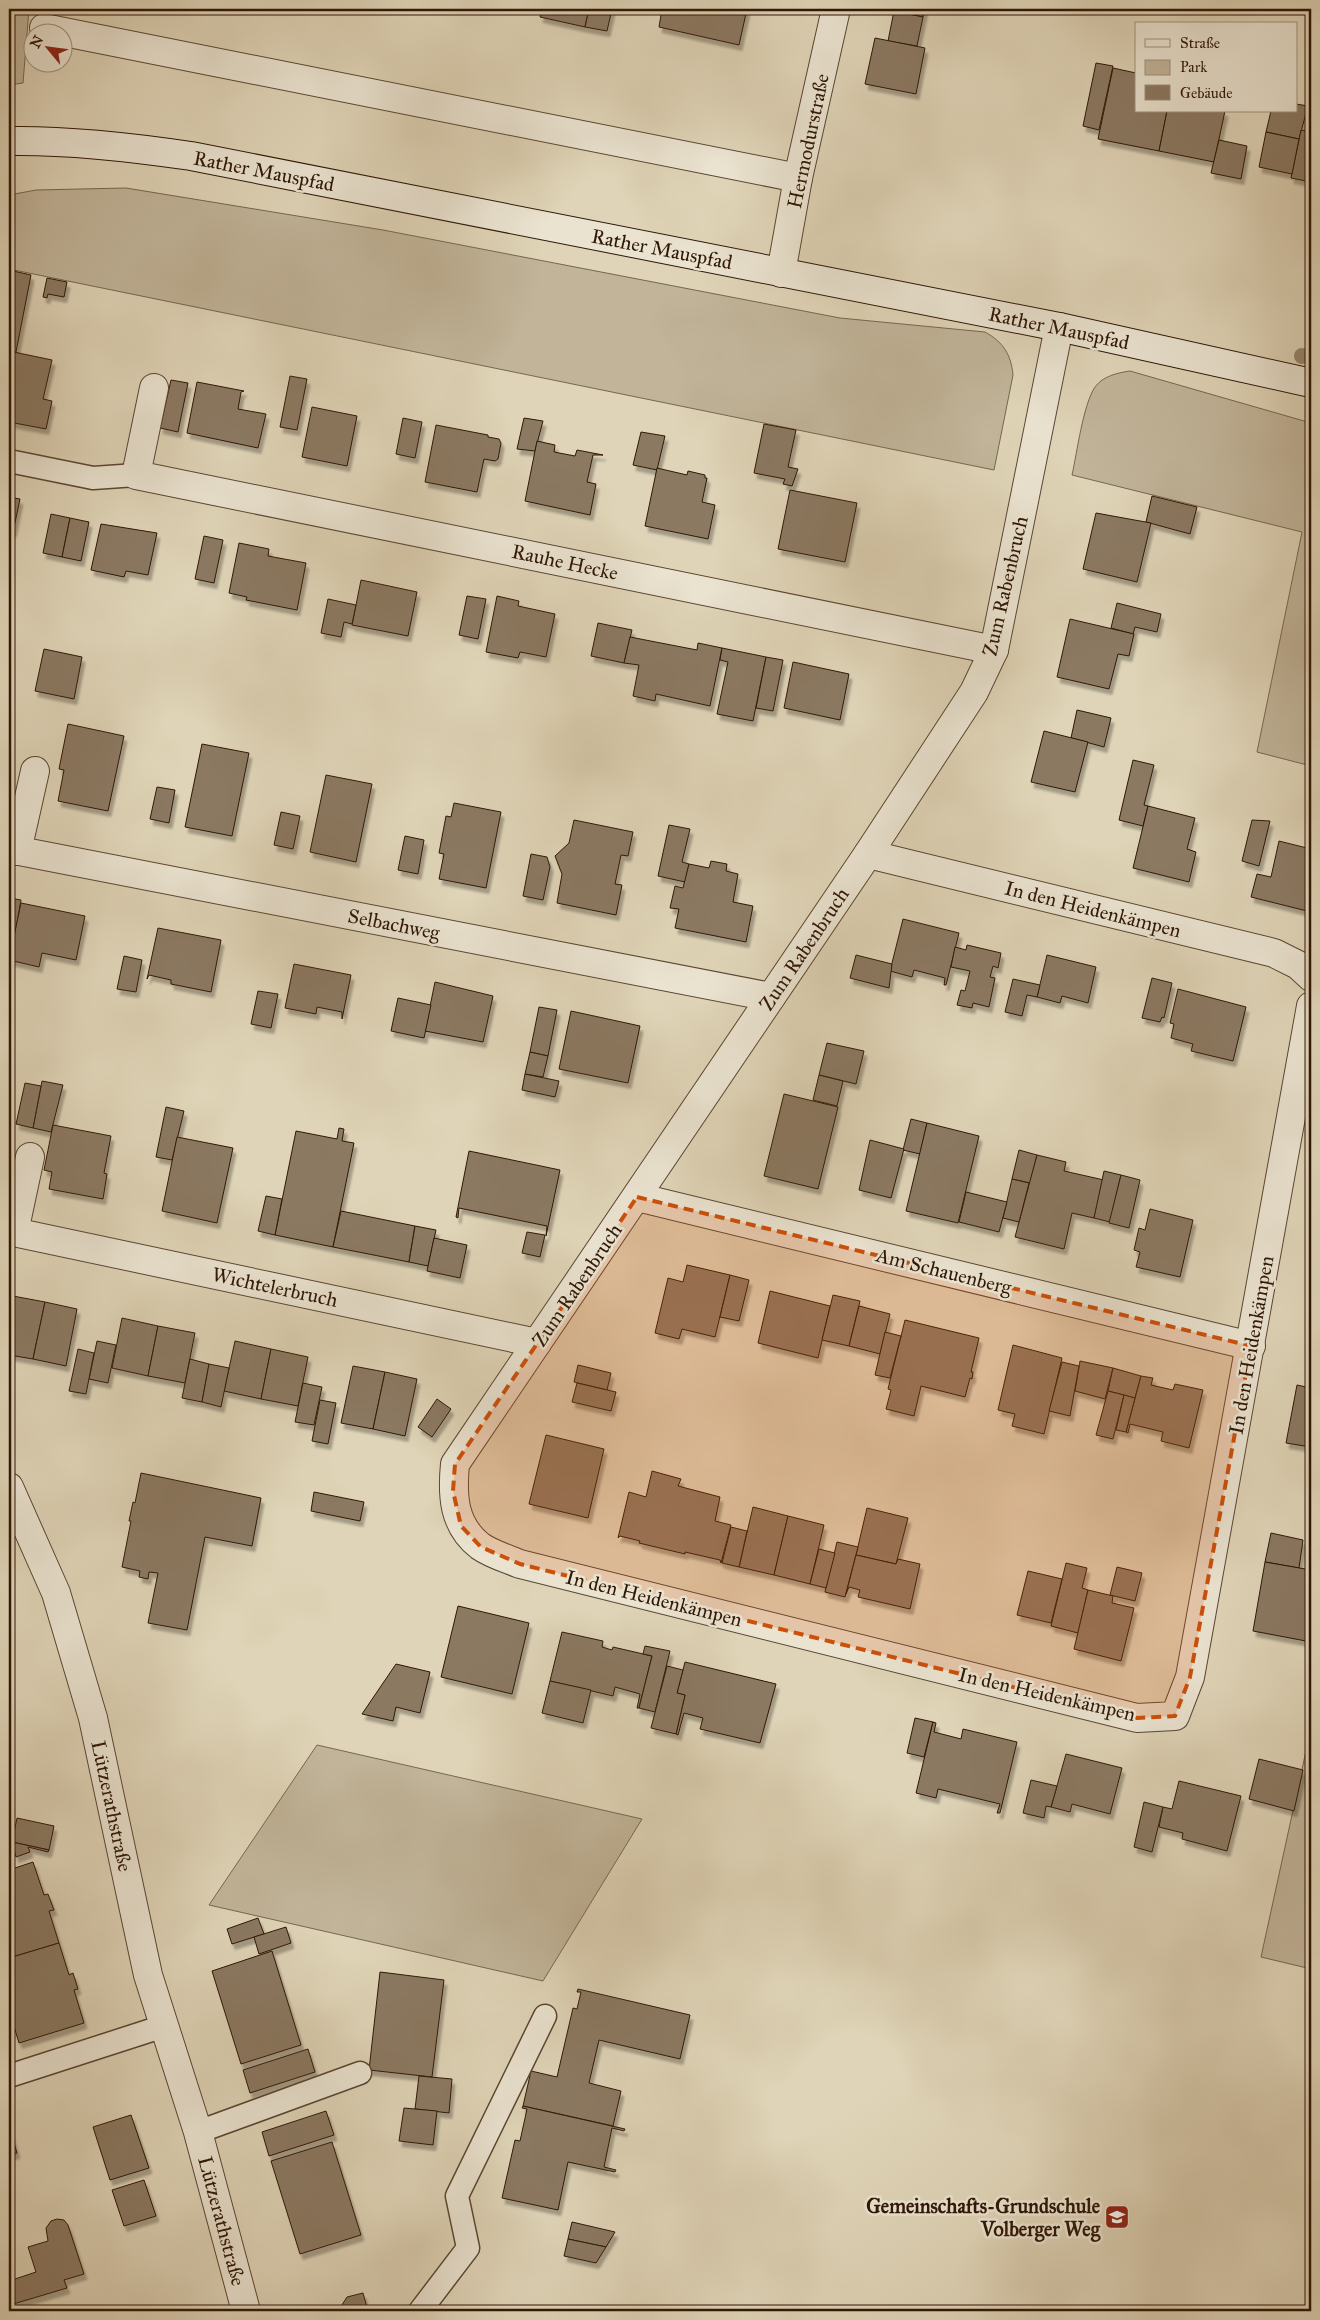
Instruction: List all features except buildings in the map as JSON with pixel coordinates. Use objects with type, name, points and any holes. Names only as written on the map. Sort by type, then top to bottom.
[{"type":"street","name":"Hermodurstraße","points":[[781,273],[798,178],[836,9]]},
{"type":"street","points":[[72,34],[798,178]]},
{"type":"street","name":"Rather Mauspfad","points":[[9,141],[51,141],[118,146],[190,156],[1059,327],[1311,383]]},
{"type":"street","name":"Zum Rabenbruch","points":[[461,1526],[453,1491],[455,1464],[868,854],[974,692],[994,650],[1059,327]]},
{"type":"street","points":[[136,475],[154,388]]},
{"type":"street","name":"Rauhe Hecke","points":[[136,475],[994,650]]},
{"type":"street","name":"Selbachweg","points":[[35,771],[13,850],[771,997]]},
{"type":"street","name":"In den Heidenkämpen","points":[[868,854],[1274,953],[1298,965],[1311,977]]},
{"type":"street","name":"In den Heidenkämpen","points":[[461,1526],[481,1547],[520,1564],[1137,1718],[1174,1716],[1190,1677],[1311,1006]]},
{"type":"street","name":"Wichtelerbruch","points":[[30,1157],[11,1232],[537,1343]]},
{"type":"street","name":"Am Schauenberg","points":[[637,1196],[1251,1346]]},
{"type":"street","name":"Lützerathstraße","points":[[9,1486],[56,1593],[93,1718],[148,1975],[198,2132],[246,2311]]},
{"type":"lane","name":"Rauhe Hecke","points":[[9,461],[93,478],[136,475]]},
{"type":"lane","points":[[420,2311],[468,2248],[457,2196],[545,2016]]},
{"type":"lane","points":[[9,2076],[164,2026]]},
{"type":"lane","name":"Lützerathstraße","points":[[198,2132],[360,2073]]},
{"type":"highlighted area","points":[[637,1197],[1251,1346],[1190,1677],[1175,1716],[1137,1718],[520,1564],[481,1547],[461,1526],[453,1491],[455,1464]]},
{"type":"green space","points":[[9,9],[29,9],[28,22],[22,22],[23,83],[9,85]]},
{"type":"green space","points":[[126,188],[383,230],[840,318],[985,332],[997,340],[1005,349],[1013,375],[994,470],[9,269],[9,195],[36,190]]},
{"type":"green space","points":[[1130,371],[1311,423],[1311,766],[1257,752],[1302,532],[1072,475],[1087,405],[1095,387],[1106,378]]},
{"type":"green space","points":[[1311,1728],[1311,1969],[1261,1957]]},
{"type":"green space","points":[[317,1745],[642,1819],[543,1981],[209,1905]]},
{"type":"place","name":"Gemeinschafts-Grundschule Volberger Weg","points":[[1117,2217]]}]
